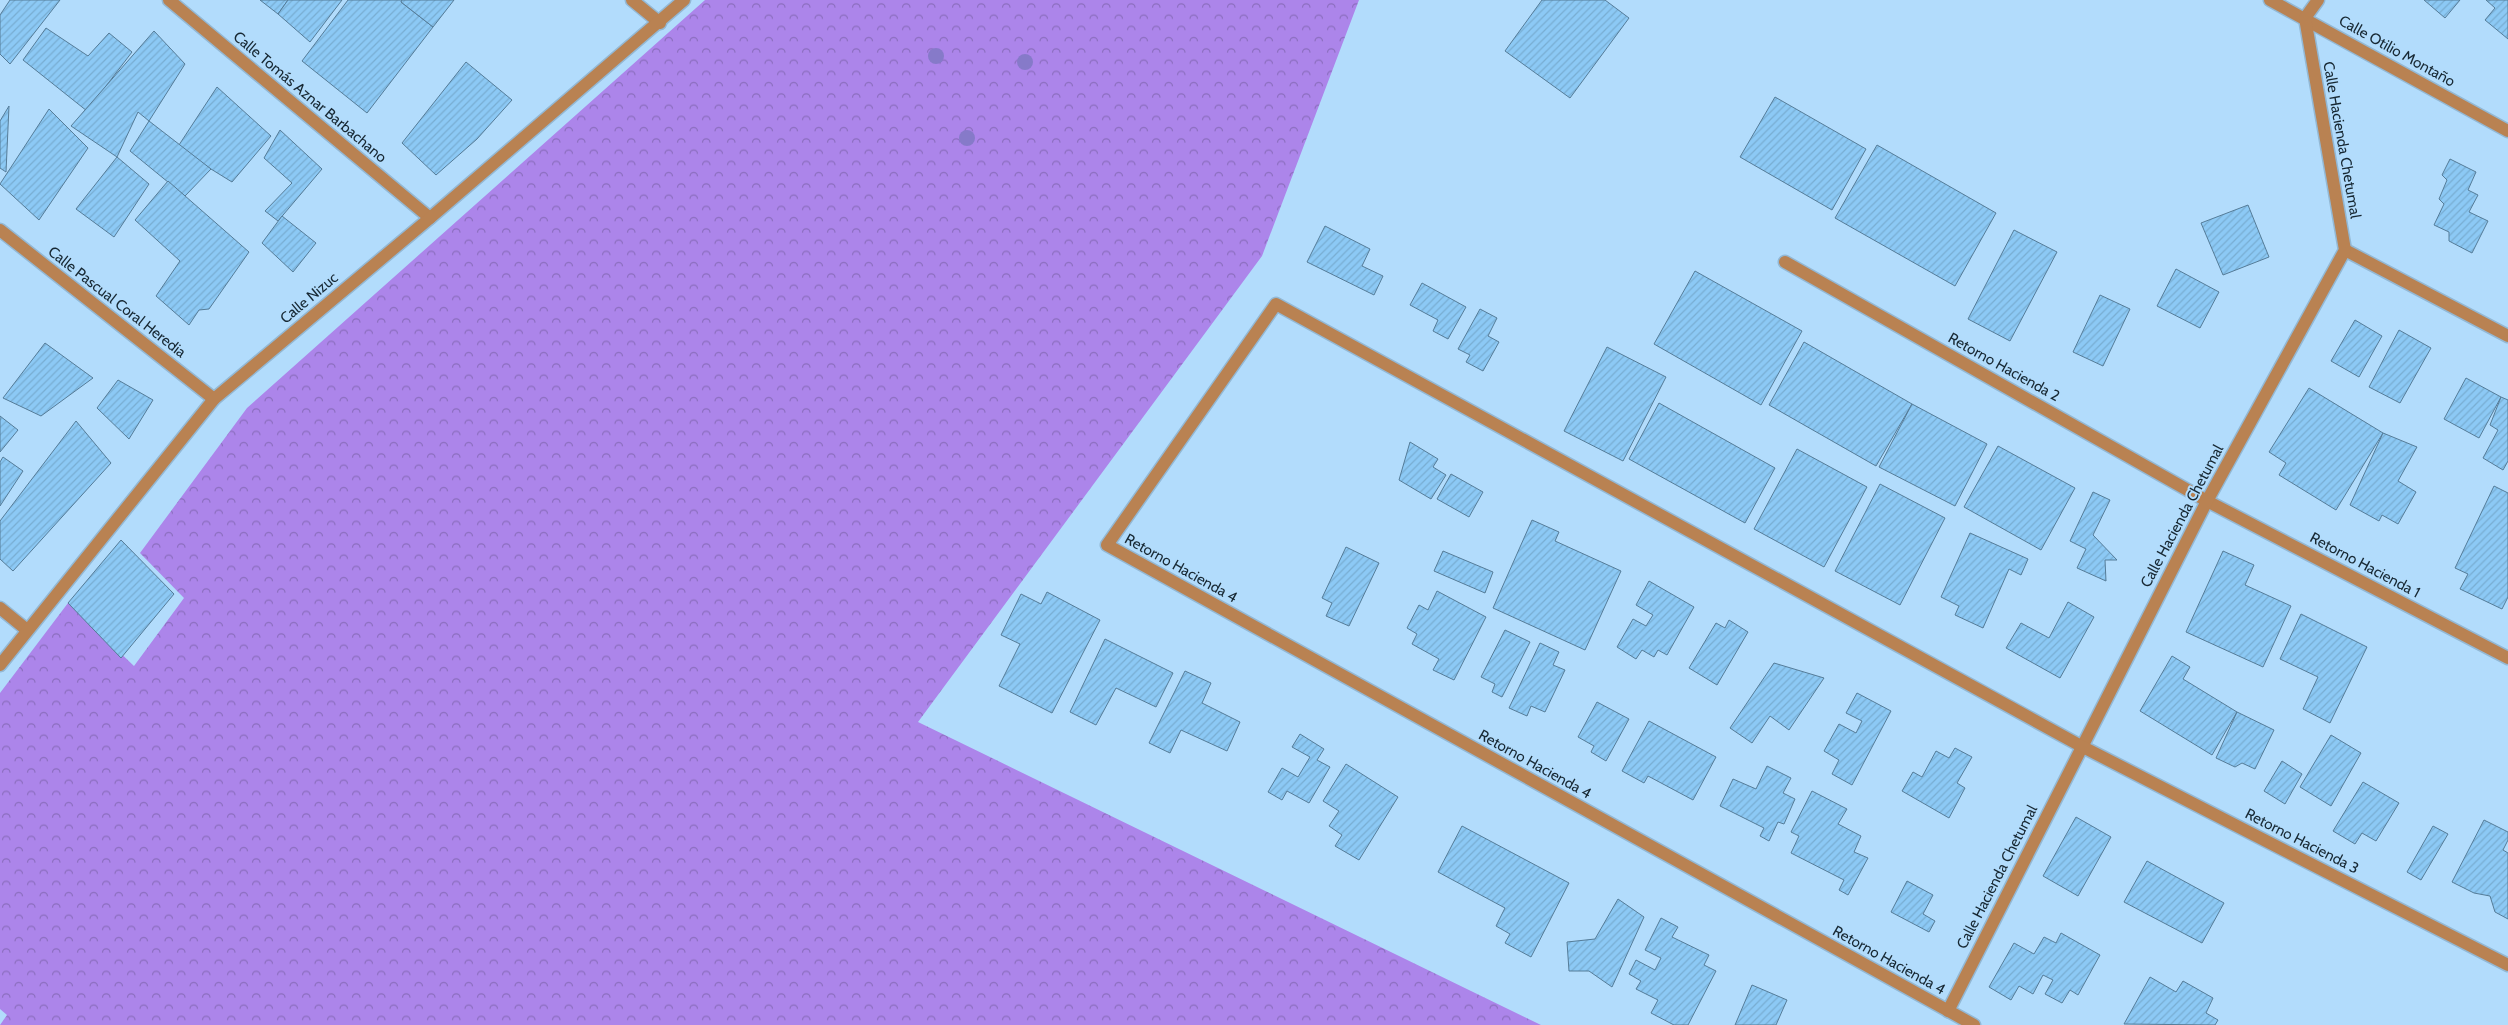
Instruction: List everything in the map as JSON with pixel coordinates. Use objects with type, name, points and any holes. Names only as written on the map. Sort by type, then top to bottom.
[{"type":"street","name":"Calle Tomás Aznar Barbachano","points":[[169,0],[430,218]]},
{"type":"street","points":[[632,0],[660,22]]},
{"type":"street","name":"Calle Nizuc","points":[[0,665],[214,399],[430,218],[684,0]]},
{"type":"street","name":"Calle Otilio Montaño","points":[[2270,0],[2508,130]]},
{"type":"street","points":[[2304,18],[2318,0]]},
{"type":"street","name":"Calle Hacienda Chetumal","points":[[1948,1011],[2081,746],[2208,501],[2345,250],[2304,18]]},
{"type":"street","name":"Calle Pascual Coral Heredia","points":[[0,230],[214,399]]},
{"type":"street","points":[[2345,250],[2508,336]]},
{"type":"street","name":"Retorno Hacienda 2","points":[[1785,262],[2208,501]]},
{"type":"street","name":"Retorno Hacienda 4","points":[[1948,1011],[1107,545],[1276,304],[2081,746]]},
{"type":"street","name":"Retorno Hacienda 1","points":[[2208,501],[2508,658]]},
{"type":"street","points":[[0,608],[27,630]]},
{"type":"street","name":"Retorno Hacienda 3","points":[[2081,746],[2508,965]]},
{"type":"street","points":[[1948,1011],[1974,1025]]},
{"type":"green space","points":[[705,0],[1359,0],[1262,256],[918,722],[1541,1025],[0,1025],[7,1015],[0,1009],[0,693],[68,603],[134,666],[184,598],[140,553],[247,408]]},
{"type":"building","points":[[10,0],[60,0],[10,64],[0,54],[0,15]]},
{"type":"building","points":[[260,0],[288,0],[278,14]]},
{"type":"building","points":[[288,0],[342,0],[310,42],[278,14]]},
{"type":"building","points":[[348,0],[402,0],[401,2],[433,27],[367,113],[302,61]]},
{"type":"building","points":[[402,0],[454,0],[433,27],[401,2]]},
{"type":"building","points":[[1542,0],[1605,0],[1629,18],[1570,98],[1505,51]]},
{"type":"building","points":[[2424,0],[2460,0],[2445,18]]},
{"type":"building","points":[[2486,0],[2508,0],[2508,39],[2485,20],[2495,8]]},
{"type":"building","points":[[46,28],[88,56],[109,33],[132,52],[87,111],[23,60]]},
{"type":"building","points":[[154,31],[185,64],[149,121],[138,112],[117,157],[71,126]]},
{"type":"building","points":[[466,62],[512,100],[477,139],[436,175],[402,143]]},
{"type":"building","points":[[217,87],[271,136],[232,182],[177,148]]},
{"type":"building","points":[[1775,97],[1866,149],[1832,210],[1740,157]]},
{"type":"building","points":[[9,106],[6,172],[0,168],[0,121]]},
{"type":"building","points":[[49,109],[88,148],[39,220],[0,184]]},
{"type":"building","points":[[149,121],[211,169],[185,196],[130,151]]},
{"type":"building","points":[[280,130],[322,169],[278,221],[265,211],[292,183],[264,158]]},
{"type":"building","points":[[1877,145],[1996,213],[1955,286],[1835,218]]},
{"type":"building","points":[[117,157],[149,184],[114,237],[76,209]]},
{"type":"building","points":[[2450,159],[2476,172],[2468,190],[2478,195],[2469,212],[2488,221],[2472,253],[2449,241],[2449,232],[2434,225],[2444,204],[2439,199],[2447,180],[2442,175]]},
{"type":"building","points":[[168,181],[249,252],[209,309],[199,310],[189,325],[156,296],[180,261],[135,220]]},
{"type":"building","points":[[2248,205],[2269,257],[2223,275],[2201,223]]},
{"type":"building","points":[[282,216],[316,243],[293,272],[262,243]]},
{"type":"building","points":[[1325,226],[1370,249],[1362,266],[1383,276],[1374,295],[1307,262]]},
{"type":"building","points":[[2014,230],[2057,252],[2010,341],[1968,319]]},
{"type":"building","points":[[2176,269],[2219,292],[2200,328],[2157,306]]},
{"type":"building","points":[[1695,271],[1802,331],[1761,405],[1654,344]]},
{"type":"building","points":[[1422,283],[1466,307],[1448,339],[1433,331],[1438,320],[1410,305]]},
{"type":"building","points":[[2100,295],[2130,309],[2103,366],[2073,352]]},
{"type":"building","points":[[1480,309],[1497,318],[1488,336],[1499,342],[1483,371],[1466,362],[1470,355],[1458,349]]},
{"type":"building","points":[[2355,320],[2382,336],[2359,377],[2331,361]]},
{"type":"building","points":[[2399,330],[2431,348],[2400,403],[2369,387]]},
{"type":"building","points":[[1804,342],[1912,404],[1876,466],[1769,405]]},
{"type":"building","points":[[45,343],[93,378],[41,416],[3,398]]},
{"type":"building","points":[[1607,347],[1666,377],[1623,461],[1564,431]]},
{"type":"building","points":[[2466,378],[2501,397],[2479,438],[2444,419]]},
{"type":"building","points":[[118,380],[153,400],[129,439],[97,408]]},
{"type":"building","points":[[2309,388],[2383,433],[2336,510],[2279,475],[2286,463],[2269,452]]},
{"type":"building","points":[[2501,397],[2508,400],[2508,461],[2503,470],[2483,458],[2498,430],[2490,425]]},
{"type":"building","points":[[1659,403],[1775,468],[1745,523],[1629,459]]},
{"type":"building","points":[[1912,404],[1987,444],[1955,506],[1879,467]]},
{"type":"building","points":[[0,416],[18,430],[0,452]]},
{"type":"building","points":[[76,421],[111,463],[13,571],[0,559],[0,521]]},
{"type":"building","points":[[2383,433],[2417,447],[2398,481],[2416,492],[2398,524],[2382,515],[2379,521],[2350,505]]},
{"type":"building","points":[[1410,442],[1438,459],[1433,467],[1446,475],[1431,499],[1399,480]]},
{"type":"building","points":[[1998,446],[2075,488],[2041,550],[1964,507]]},
{"type":"building","points":[[1797,449],[1867,487],[1824,567],[1754,529]]},
{"type":"building","points":[[3,457],[23,471],[0,506],[0,462]]},
{"type":"building","points":[[1451,474],[1483,492],[1469,517],[1437,499]]},
{"type":"building","points":[[1880,484],[1945,518],[1900,605],[1835,571]]},
{"type":"building","points":[[2494,486],[2508,493],[2508,597],[2502,609],[2460,589],[2468,574],[2455,568]]},
{"type":"building","points":[[2093,492],[2110,500],[2093,535],[2117,560],[2105,560],[2106,581],[2077,568],[2086,549],[2070,541]]},
{"type":"building","points":[[1532,520],[1559,532],[1555,541],[1621,571],[1585,650],[1493,608]]},
{"type":"building","points":[[1970,533],[2028,559],[2021,575],[2009,569],[1983,628],[1955,615],[1959,606],[1941,597]]},
{"type":"building","points":[[121,540],[174,594],[121,658],[68,603]]},
{"type":"building","points":[[1346,547],[1379,563],[1349,626],[1326,616],[1332,603],[1322,598]]},
{"type":"building","points":[[1443,551],[1493,572],[1485,593],[1434,571]]},
{"type":"building","points":[[2223,551],[2254,565],[2245,585],[2291,606],[2263,667],[2186,632]]},
{"type":"building","points":[[1649,581],[1694,607],[1667,655],[1658,650],[1654,657],[1642,650],[1636,659],[1617,647],[1633,619],[1646,626],[1653,615],[1636,605]]},
{"type":"building","points":[[1437,591],[1486,617],[1454,680],[1433,670],[1439,659],[1412,644],[1417,634],[1407,628],[1419,605],[1428,610]]},
{"type":"building","points":[[1047,592],[1100,620],[1052,713],[999,686],[1020,644],[1001,635],[1021,594],[1041,604]]},
{"type":"building","points":[[2068,602],[2094,617],[2060,678],[2006,648],[2021,623],[2049,638]]},
{"type":"building","points":[[2301,614],[2367,647],[2330,723],[2303,709],[2318,677],[2280,659]]},
{"type":"building","points":[[1729,620],[1748,632],[1717,685],[1689,668],[1716,623],[1725,628]]},
{"type":"building","points":[[1505,630],[1530,642],[1502,697],[1492,692],[1495,684],[1481,677]]},
{"type":"building","points":[[1105,639],[1173,673],[1156,707],[1116,688],[1096,725],[1070,712]]},
{"type":"building","points":[[1540,643],[1559,652],[1553,665],[1565,670],[1545,712],[1531,706],[1527,716],[1509,708]]},
{"type":"building","points":[[2172,656],[2190,667],[2183,679],[2237,712],[2212,755],[2140,711]]},
{"type":"building","points":[[1774,663],[1824,678],[1789,730],[1770,716],[1752,743],[1730,728]]},
{"type":"building","points":[[1185,671],[1211,683],[1202,703],[1240,722],[1227,751],[1181,730],[1170,753],[1149,743]]},
{"type":"building","points":[[1857,693],[1891,711],[1852,785],[1832,774],[1839,760],[1824,751],[1839,724],[1856,733],[1862,721],[1846,713]]},
{"type":"building","points":[[1597,702],[1629,719],[1606,761],[1591,752],[1594,746],[1578,737]]},
{"type":"building","points":[[2237,712],[2274,730],[2255,769],[2242,763],[2235,767],[2216,758]]},
{"type":"building","points":[[1649,721],[1716,757],[1693,800],[1648,776],[1644,783],[1622,771]]},
{"type":"building","points":[[1300,734],[1324,749],[1317,760],[1330,767],[1309,803],[1287,791],[1282,800],[1268,792],[1282,768],[1298,777],[1310,757],[1292,747]]},
{"type":"building","points":[[2331,735],[2361,753],[2331,806],[2300,787]]},
{"type":"building","points":[[1955,748],[1972,757],[1957,783],[1965,788],[1949,818],[1902,791],[1913,772],[1922,777],[1936,751],[1949,758]]},
{"type":"building","points":[[2282,761],[2302,774],[2285,804],[2264,791]]},
{"type":"building","points":[[1346,764],[1398,797],[1359,860],[1335,846],[1342,835],[1329,826],[1339,811],[1323,801]]},
{"type":"building","points":[[1767,766],[1791,778],[1783,793],[1795,799],[1784,824],[1778,822],[1769,841],[1760,836],[1764,828],[1720,806],[1733,779],[1756,789]]},
{"type":"building","points":[[2363,782],[2399,803],[2376,841],[2362,833],[2355,844],[2333,831]]},
{"type":"building","points":[[1812,791],[1847,809],[1838,824],[1861,836],[1854,852],[1868,858],[1848,895],[1839,890],[1844,880],[1791,853],[1799,836],[1791,832]]},
{"type":"building","points":[[2076,817],[2111,837],[2078,896],[2043,876]]},
{"type":"building","points":[[2484,820],[2508,832],[2508,840],[2503,850],[2508,853],[2508,919],[2495,912],[2490,896],[2474,893],[2452,882]]},
{"type":"building","points":[[1462,826],[1569,883],[1531,957],[1505,943],[1510,934],[1496,926],[1505,908],[1438,872]]},
{"type":"building","points":[[2433,826],[2448,834],[2421,880],[2407,872]]},
{"type":"building","points":[[2147,861],[2224,903],[2202,943],[2124,902]]},
{"type":"building","points":[[1907,881],[1933,895],[1923,914],[1935,921],[1929,932],[1891,912]]},
{"type":"building","points":[[1618,899],[1644,917],[1612,987],[1589,971],[1569,971],[1567,942],[1595,939]]},
{"type":"building","points":[[1661,918],[1678,927],[1672,937],[1709,955],[1704,965],[1716,971],[1688,1025],[1674,1025],[1651,1013],[1658,1000],[1636,989],[1641,981],[1629,974],[1636,960],[1655,970],[1661,958],[1645,950]]},
{"type":"building","points":[[2061,933],[2100,955],[2078,995],[2070,990],[2062,1003],[2045,994],[2053,980],[2043,975],[2033,994],[2019,986],[2011,1000],[1989,987],[2014,943],[2034,954],[2044,937],[2056,943]]},
{"type":"building","points":[[2150,977],[2176,992],[2183,981],[2213,998],[2206,1013],[2218,1020],[2215,1025],[2124,1024]]},
{"type":"building","points":[[1752,985],[1787,1000],[1776,1025],[1735,1025]]}]
